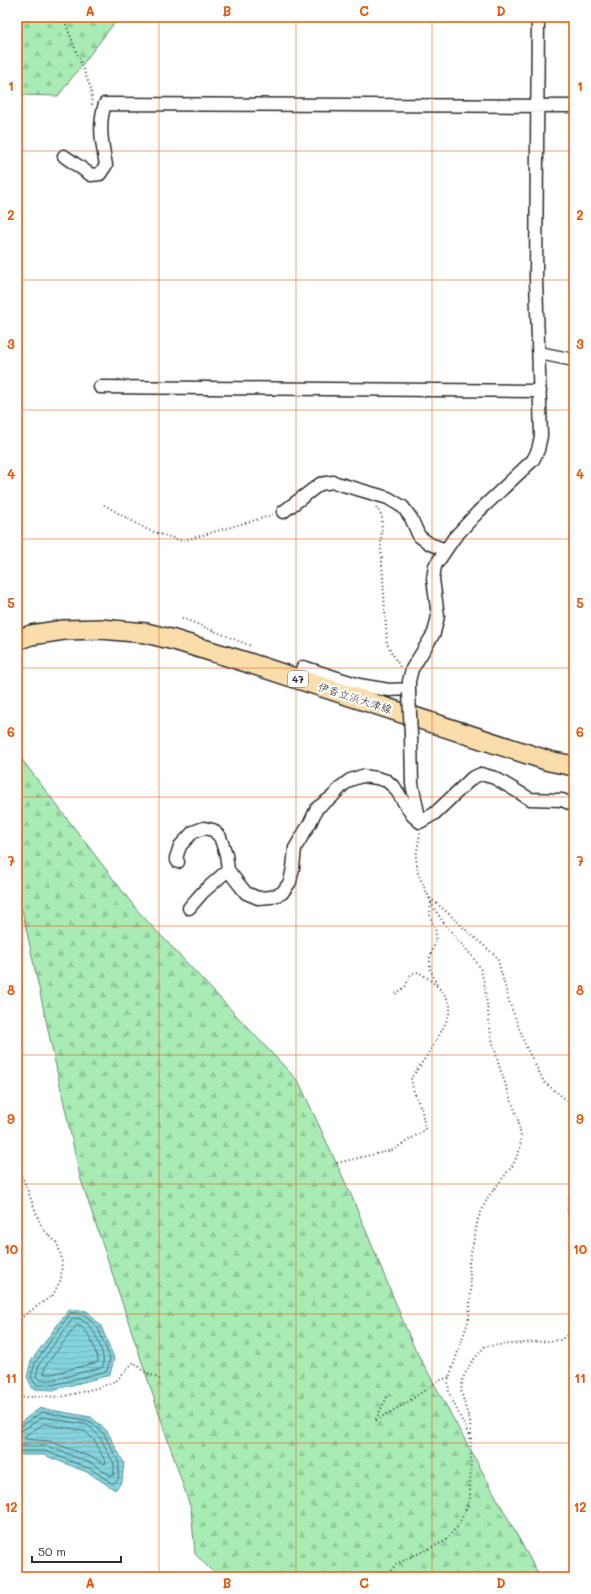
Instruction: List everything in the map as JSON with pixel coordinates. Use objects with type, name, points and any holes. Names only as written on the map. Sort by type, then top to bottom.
[{"type":"main road","name":"伊香立浜大津線","points":[[22,636],[64,630],[101,629],[146,633],[174,640],[298,679],[549,761],[574,766]]},
{"type":"street","points":[[420,822],[412,784],[409,688],[412,669],[434,633],[438,616],[433,579],[434,566],[454,538],[478,512],[533,460],[538,450],[541,436],[536,279],[538,17]]},
{"type":"street","points":[[64,156],[91,175],[100,174],[106,165],[102,141],[101,115],[105,104],[574,106]]},
{"type":"street","points":[[539,353],[574,360]]},
{"type":"street","points":[[100,387],[540,392]]},
{"type":"street","points":[[282,512],[320,484],[333,482],[388,498],[403,507],[411,518],[419,536],[430,544],[446,550]]},
{"type":"street","points":[[298,679],[303,667],[359,685],[389,690],[409,688]]},
{"type":"street","points":[[420,822],[434,814],[472,778],[482,774],[495,778],[530,798],[562,800],[574,805]]},
{"type":"street","points":[[178,862],[176,858],[180,846],[193,832],[204,828],[213,830],[220,837],[226,854],[228,870],[246,893],[258,898],[272,897],[282,892],[290,882],[295,848],[310,824],[317,808],[332,797],[350,780],[362,776],[387,781],[395,788],[412,815],[420,822]]},
{"type":"street","points":[[189,908],[202,893],[228,870]]},
{"type":"path","points":[[63,17],[91,89],[92,111]]},
{"type":"path","points":[[104,505],[148,530],[182,541],[282,512]]},
{"type":"path","points":[[369,505],[376,507],[382,516],[381,546],[387,644],[409,688]]},
{"type":"path","points":[[182,618],[254,647]]},
{"type":"path","points":[[420,822],[416,857],[418,873],[435,910],[446,926],[480,967],[484,982],[494,1049],[518,1119],[522,1137],[520,1149],[513,1165],[488,1197],[478,1219],[469,1263],[471,1291],[469,1319],[449,1377],[449,1394],[469,1436],[470,1444]]},
{"type":"path","points":[[429,898],[497,956],[509,1001],[526,1046],[544,1082],[574,1108]]},
{"type":"path","points":[[431,902],[430,916],[436,932],[435,943],[430,957],[430,969],[439,989]]},
{"type":"path","points":[[337,1163],[393,1150],[426,1130],[422,1111],[413,1089],[411,1078],[419,1068],[447,1020],[450,1007],[448,998],[425,975],[418,972],[411,974],[405,987],[394,995]]},
{"type":"path","points":[[17,1169],[24,1181],[42,1228],[57,1243],[62,1260],[61,1279],[53,1295],[17,1322]]},
{"type":"path","points":[[574,1182],[566,1205],[569,1219],[574,1229]]},
{"type":"path","points":[[386,1577],[396,1564],[445,1542],[457,1527],[464,1514],[470,1498],[471,1429],[461,1390],[463,1378],[471,1363],[485,1346],[561,1340],[574,1329]]},
{"type":"path","points":[[17,1395],[18,1398],[44,1396],[61,1397],[101,1387],[117,1380],[134,1362],[142,1370],[161,1380]]},
{"type":"path","points":[[387,1398],[375,1421],[408,1402],[436,1382],[449,1377]]},
{"type":"green space","points":[[17,17],[119,17],[58,96],[17,95]]},
{"type":"green space","points":[[17,753],[137,910],[299,1082],[352,1197],[413,1345],[540,1577],[218,1577],[195,1554],[191,1509],[80,1177],[22,910],[17,901]]},
{"type":"water","points":[[69,1309],[87,1311],[101,1326],[114,1358],[110,1375],[53,1390],[33,1389],[27,1377],[31,1361]]},
{"type":"water","points":[[40,1408],[91,1417],[107,1431],[124,1463],[122,1482],[115,1490],[89,1473],[44,1455],[17,1455],[17,1425]]}]
